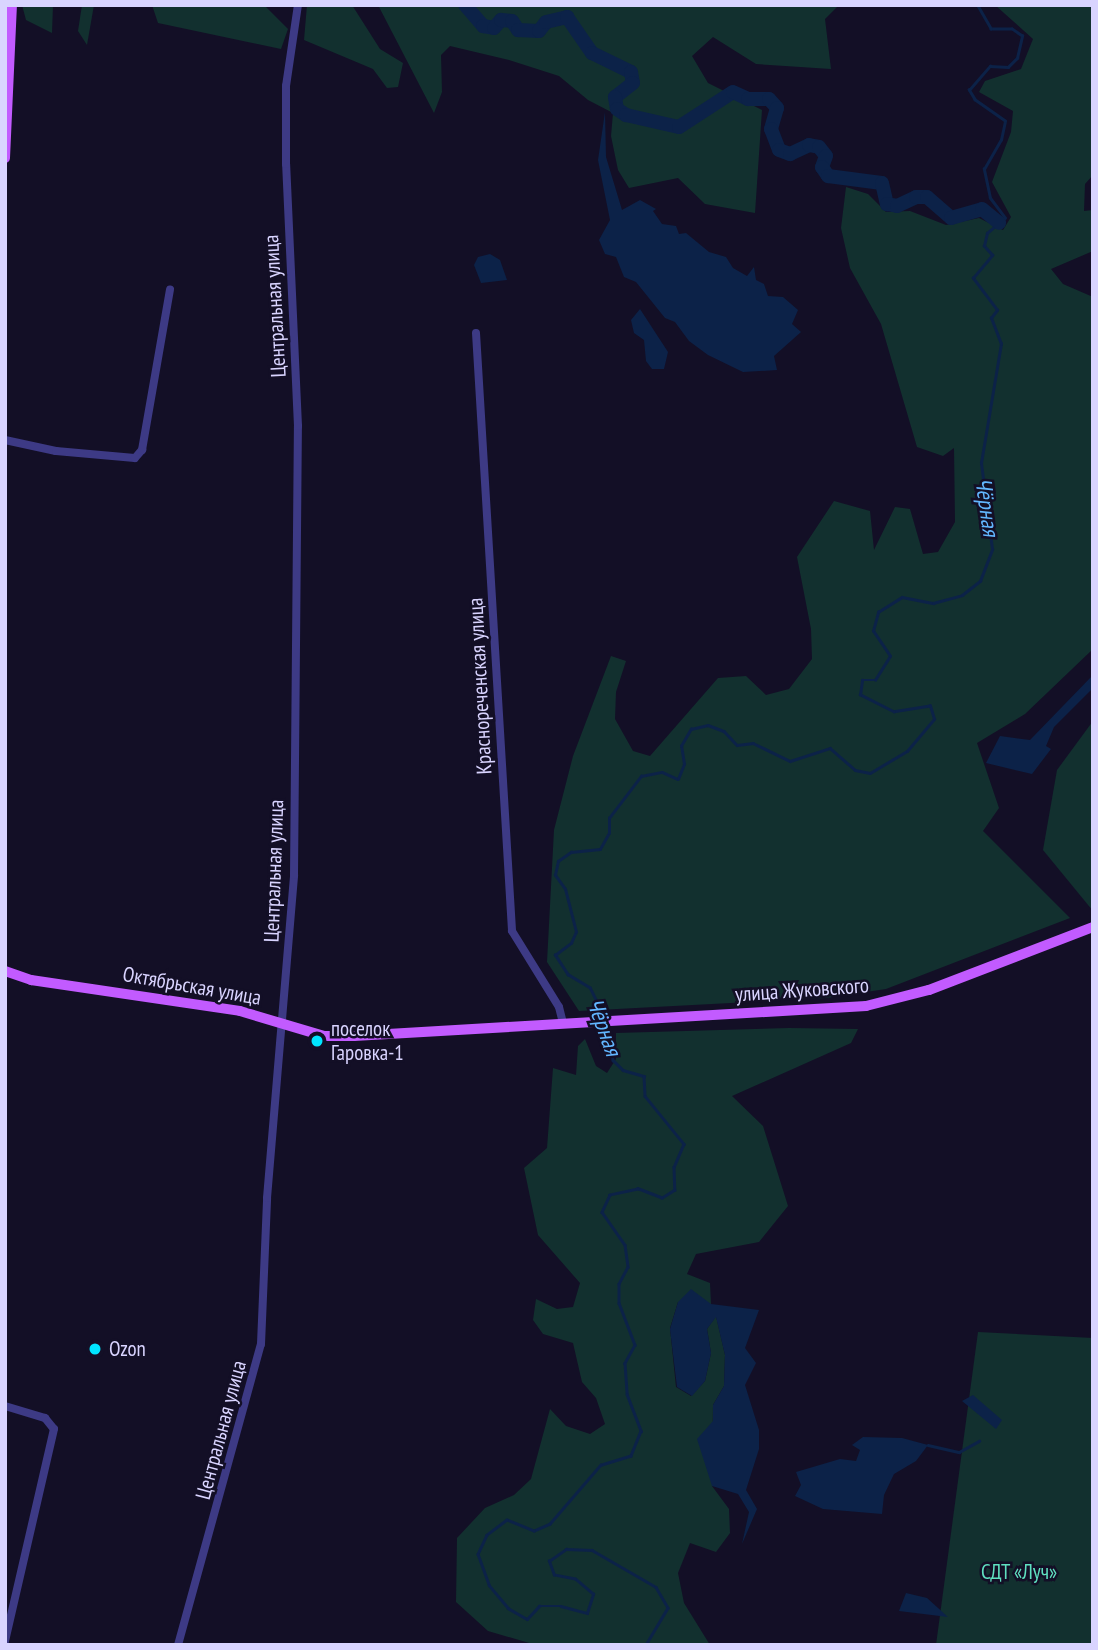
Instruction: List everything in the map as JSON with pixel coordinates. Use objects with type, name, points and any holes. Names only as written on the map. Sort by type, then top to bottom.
[{"type":"main road","points":[[5,158],[12,9]]},
{"type":"main road","name":"улица Жуковского","points":[[581,1022],[831,1010],[893,1001],[1093,927]]},
{"type":"main road","name":"Октябрьская улица","points":[[5,971],[31,980],[240,1011],[324,1036],[581,1022]]},
{"type":"street","name":"Центральная улица","points":[[178,1645],[258,1366],[294,875],[298,426],[286,86],[298,5]]},
{"type":"street","points":[[5,440],[56,451],[135,458],[142,450],[170,289]]},
{"type":"street","name":"Краснореченская улица","points":[[476,333],[510,921],[563,1023]]},
{"type":"street","points":[[5,1406],[45,1418],[54,1429],[5,1641]]},
{"type":"green space","points":[[22,5],[53,5],[52,33],[26,20]]},
{"type":"green space","points":[[82,5],[94,5],[87,45],[78,31]]},
{"type":"green space","points":[[152,5],[264,5],[288,29],[281,49],[158,23]]},
{"type":"green space","points":[[307,5],[352,5],[380,49],[403,63],[398,87],[387,88],[373,69],[304,40]]},
{"type":"green space","points":[[378,5],[839,5],[825,19],[831,69],[756,64],[713,37],[692,56],[708,83],[762,110],[755,213],[705,204],[678,178],[629,188],[618,170],[611,136],[613,113],[588,100],[559,76],[509,60],[450,46],[441,55],[442,92],[434,113]]},
{"type":"green space","points":[[995,5],[1093,5],[1093,175],[1085,184],[1084,211],[1093,210],[1093,251],[1051,269],[1063,284],[1093,297],[1093,649],[1025,714],[977,743],[999,808],[983,831],[1070,918],[886,989],[826,998],[579,1011],[547,962],[554,830],[573,756],[611,656],[626,661],[616,692],[615,719],[633,751],[650,756],[718,678],[746,676],[766,695],[789,689],[812,659],[811,629],[797,557],[834,501],[870,511],[874,550],[895,507],[910,509],[923,554],[938,552],[955,522],[954,448],[943,456],[917,447],[881,324],[850,268],[841,228],[846,187],[868,194],[886,212],[910,211],[946,225],[979,218],[1003,230],[1011,217],[992,182],[1011,132],[1013,111],[979,92],[985,81],[1021,69],[1033,39]]},
{"type":"green space","points":[[1093,721],[1093,911],[1043,850],[1057,770]]},
{"type":"green space","points":[[789,1028],[858,1029],[851,1043],[732,1096],[763,1126],[788,1206],[759,1242],[696,1254],[687,1274],[710,1283],[711,1304],[678,1302],[670,1328],[676,1387],[691,1396],[705,1381],[711,1353],[707,1329],[716,1316],[725,1355],[724,1386],[713,1405],[712,1486],[729,1509],[730,1533],[716,1552],[690,1543],[678,1573],[684,1603],[710,1645],[536,1645],[488,1631],[456,1602],[457,1538],[485,1508],[514,1495],[531,1479],[550,1409],[566,1426],[590,1434],[605,1424],[596,1398],[582,1382],[573,1343],[543,1334],[533,1320],[536,1299],[557,1309],[573,1307],[580,1283],[538,1235],[524,1168],[547,1148],[553,1068],[576,1075],[578,1046],[585,1039],[596,1066],[607,1073],[616,1059],[616,1033]]},
{"type":"green space","name":"СДТ «Луч»","points":[[978,1332],[1093,1338],[1093,1645],[936,1645]]},
{"type":"water","points":[[605,112],[606,157],[622,210],[640,200],[656,209],[653,211],[662,224],[676,226],[679,234],[686,233],[709,252],[726,257],[733,268],[747,276],[754,267],[756,280],[764,284],[768,296],[783,297],[798,310],[792,324],[801,332],[774,356],[777,370],[743,372],[708,355],[689,341],[675,322],[665,318],[636,282],[624,277],[616,257],[605,254],[599,240],[610,220],[598,160]]},
{"type":"water","points":[[490,254],[500,260],[507,280],[481,283],[474,265],[478,257]]},
{"type":"water","points":[[640,309],[668,352],[664,369],[652,369],[646,361],[644,340],[634,333],[631,320]]},
{"type":"water","points":[[1093,675],[1093,688],[1054,727],[1046,746],[1051,749],[1032,774],[986,763],[1000,736],[1030,740]]},
{"type":"water","points":[[691,1289],[711,1304],[759,1310],[745,1348],[756,1363],[745,1385],[759,1430],[759,1449],[746,1490],[757,1509],[742,1544],[749,1512],[738,1494],[712,1486],[697,1439],[713,1421],[713,1405],[724,1386],[725,1355],[716,1317],[707,1329],[711,1353],[705,1381],[692,1396],[677,1387],[670,1329],[678,1302]]},
{"type":"water","points":[[973,1395],[1002,1420],[996,1429],[962,1401]]},
{"type":"water","points":[[863,1437],[902,1438],[928,1445],[916,1461],[894,1474],[884,1495],[882,1514],[823,1509],[795,1496],[801,1485],[796,1472],[840,1459],[856,1461],[860,1450],[852,1445]]},
{"type":"water","points":[[906,1593],[927,1598],[948,1617],[899,1611]]},
{"type":"waterway","points":[[465,5],[483,26],[494,28],[501,20],[512,21],[518,30],[539,31],[546,22],[567,17],[592,53],[631,72],[633,83],[615,97],[617,109],[626,115],[679,127],[733,92],[748,99],[769,99],[777,108],[771,129],[779,150],[790,154],[809,145],[819,147],[826,156],[822,167],[828,176],[882,183],[887,204],[897,206],[916,197],[927,197],[951,218],[982,209],[999,223]]},
{"type":"waterway","name":"Чёрная","points":[[604,1017],[590,988],[568,975],[555,955],[571,943],[576,932],[565,889],[555,875],[558,861],[571,852],[600,849],[609,833],[609,818],[641,776],[662,772],[678,779],[684,764],[681,746],[691,729],[708,725],[724,731],[737,745],[753,743],[790,761],[830,748],[855,770],[870,773],[907,751],[934,719],[930,706],[894,712],[860,695],[862,680],[875,680],[890,656],[873,631],[878,612],[902,597],[933,603],[962,595],[980,581],[992,549],[981,463],[1001,344],[991,318],[997,310],[973,278],[992,255],[984,246],[987,233],[1005,218],[990,198],[984,169],[1001,140],[1005,121],[975,100],[969,90],[990,66],[1008,67],[1017,58],[1022,36],[1012,29],[991,29],[977,5]]},
{"type":"waterway","name":"Чёрная","points":[[606,1024],[613,1060],[623,1070],[644,1076],[645,1096],[684,1144],[674,1167],[675,1190],[662,1198],[638,1189],[610,1195],[602,1212],[625,1245],[628,1267],[619,1284],[619,1303],[635,1345],[625,1363],[627,1394],[641,1431],[631,1456],[601,1465],[550,1524],[534,1531],[507,1520],[487,1535],[478,1554],[489,1585],[508,1608],[527,1619],[539,1606],[561,1606],[587,1613],[593,1594],[575,1579],[554,1575],[549,1561],[566,1549],[592,1550],[656,1587],[668,1608],[646,1645]]},
{"type":"waterway","points":[[928,1445],[959,1452],[979,1441]]},
{"type":"place","name":"поселок Гаровка-1","points":[[317,1041]]},
{"type":"place","name":"Ozon","points":[[95,1349]]}]
